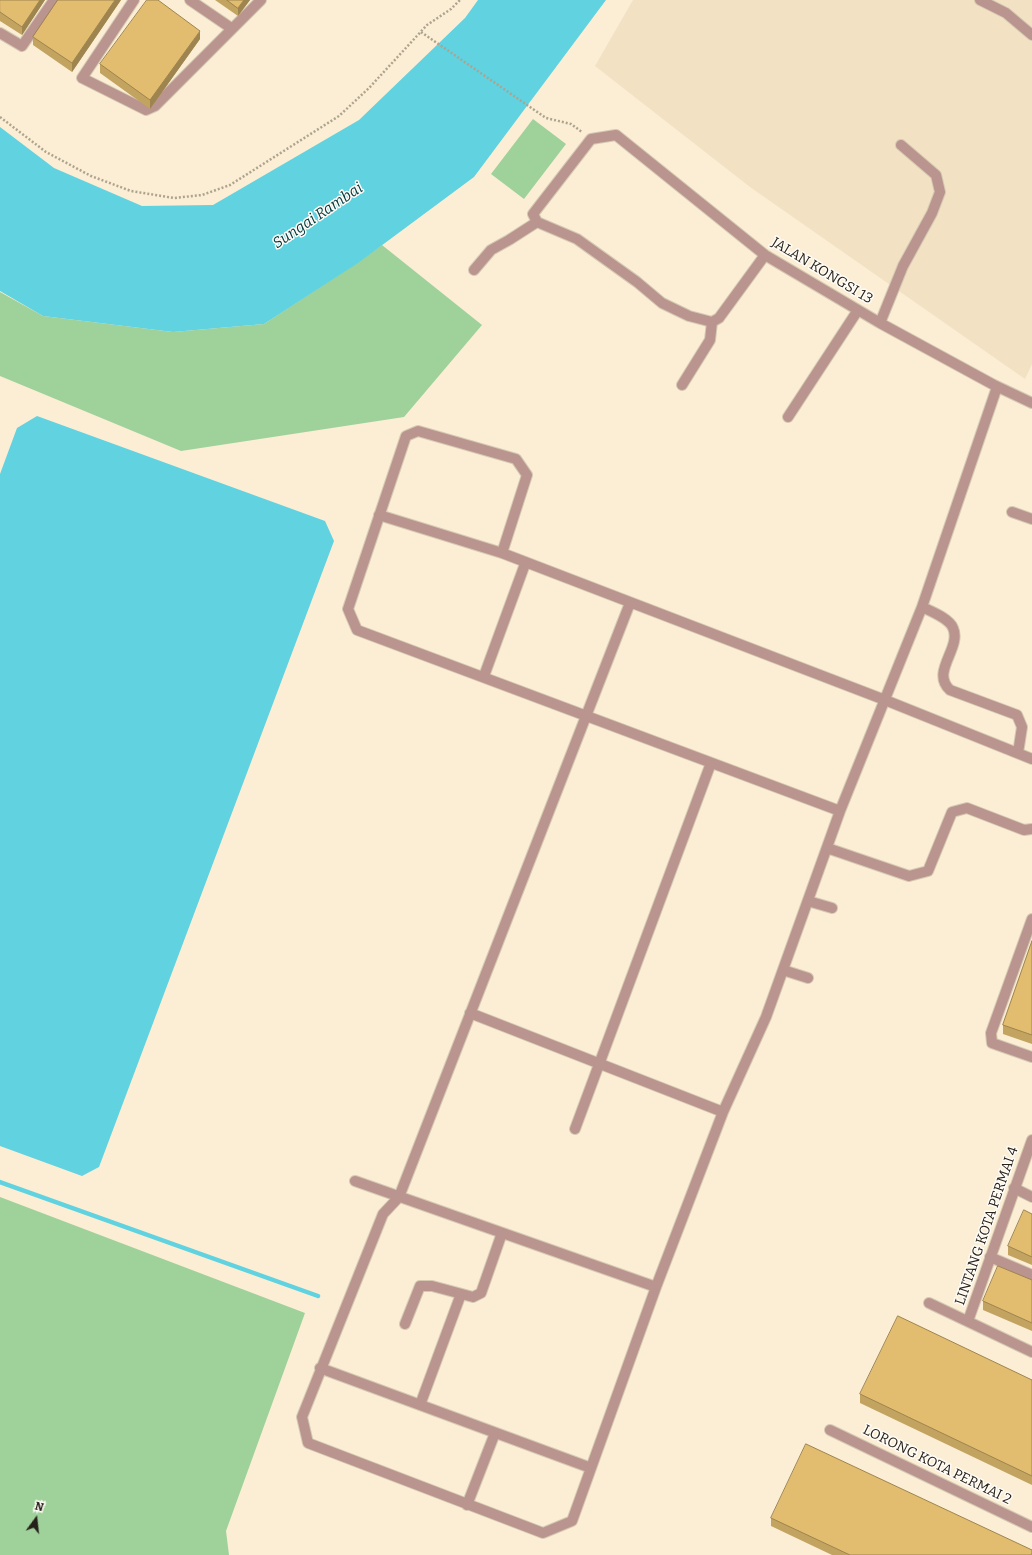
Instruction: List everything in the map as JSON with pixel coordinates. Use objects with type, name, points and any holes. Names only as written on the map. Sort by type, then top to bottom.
[{"type":"street","points":[[0,33],[22,46],[54,0]]},
{"type":"street","points":[[134,0],[82,78],[133,105],[150,110],[181,82],[231,28],[261,0]]},
{"type":"street","points":[[190,0],[231,28]]},
{"type":"street","points":[[980,0],[1006,13],[1032,35]]},
{"type":"street","name":"JALAN KONGSI 13","points":[[591,139],[616,135],[765,255],[880,323],[997,387],[1032,403]]},
{"type":"street","points":[[591,139],[533,214],[537,222],[577,239],[637,282],[662,303],[689,316],[712,322],[719,318],[765,255]]},
{"type":"street","points":[[880,323],[903,266],[932,212],[940,192],[936,175],[901,145]]},
{"type":"street","points":[[474,270],[491,250],[537,222]]},
{"type":"street","points":[[788,417],[858,310]]},
{"type":"street","points":[[682,385],[710,340],[712,322]]},
{"type":"street","points":[[630,603],[399,1197],[382,1214],[320,1368],[302,1417],[308,1443],[543,1533],[572,1521],[656,1287],[723,1112],[766,1017],[840,811],[922,606],[997,387]]},
{"type":"street","points":[[502,553],[527,476],[516,459],[418,431],[406,436],[348,609],[357,630],[484,676],[585,716],[840,811]]},
{"type":"street","points":[[1012,512],[1032,519]]},
{"type":"street","points":[[379,515],[502,553],[525,564],[885,700],[1032,759]]},
{"type":"street","points":[[484,676],[525,564]]},
{"type":"street","points":[[922,606],[947,621],[953,627],[954,638],[943,676],[944,684],[950,690],[1017,715],[1022,728],[1018,753]]},
{"type":"street","points":[[575,1129],[711,763]]},
{"type":"street","points":[[827,848],[909,876],[928,871],[952,812],[967,808],[1024,830],[1032,829]]},
{"type":"street","points":[[808,901],[832,908]]},
{"type":"street","points":[[1032,919],[991,1033],[992,1042],[1032,1056]]},
{"type":"street","points":[[783,970],[808,978]]},
{"type":"street","points":[[470,1013],[723,1112]]},
{"type":"street","name":"LINTANG KOTA PERMAI 4","points":[[968,1321],[1032,1140]]},
{"type":"street","points":[[355,1181],[656,1287]]},
{"type":"street","points":[[1014,1188],[1032,1196]]},
{"type":"street","points":[[404,1324],[420,1286],[432,1286],[473,1297],[481,1294],[502,1233]]},
{"type":"street","points":[[990,1257],[1032,1275]]},
{"type":"street","points":[[420,1405],[461,1294]]},
{"type":"street","points":[[929,1303],[1032,1352]]},
{"type":"street","points":[[320,1368],[591,1468]]},
{"type":"street","name":"LORONG KOTA PERMAI 2","points":[[830,1430],[1032,1526]]},
{"type":"street","points":[[468,1505],[495,1433]]},
{"type":"path","points":[[0,116],[46,152],[91,176],[131,191],[174,198],[202,195],[230,185],[339,116],[369,88],[421,32],[460,0]]},
{"type":"path","points":[[421,32],[546,118],[572,124],[591,139]]},
{"type":"shaded area","points":[[633,0],[1032,0],[1032,364],[1025,379],[750,187],[595,66]]},
{"type":"green space","points":[[533,119],[566,144],[524,199],[491,174]]},
{"type":"green space","points":[[382,245],[482,325],[404,417],[181,451],[0,376],[0,292],[43,316],[173,332],[264,324]]},
{"type":"green space","points":[[0,1197],[305,1313],[226,1531],[229,1555],[0,1555]]},
{"type":"water","name":"Sungai Rambai","points":[[478,0],[606,0],[474,177],[358,263],[264,324],[173,332],[43,316],[0,291],[0,127],[54,168],[142,206],[213,205],[359,120],[465,18]]},
{"type":"water","points":[[37,416],[325,521],[334,541],[99,1167],[82,1176],[0,1146],[0,474],[17,428]]},
{"type":"building","points":[[0,0],[40,0],[22,27],[0,12]]},
{"type":"building","points":[[58,0],[115,0],[72,63],[33,37]]},
{"type":"building","points":[[147,0],[158,0],[200,31],[150,100],[100,64]]},
{"type":"building","points":[[227,0],[244,0],[238,8]]},
{"type":"building","points":[[1032,941],[1032,1035],[1003,1025]]},
{"type":"building","points":[[1024,1210],[1032,1214],[1032,1257],[1008,1246]]},
{"type":"building","points":[[998,1266],[1032,1280],[1032,1323],[983,1301]]},
{"type":"building","points":[[898,1316],[1032,1380],[1032,1476],[860,1394]]},
{"type":"building","points":[[806,1444],[1032,1550],[1032,1553],[1031,1555],[850,1555],[771,1518]]},
{"type":"waterway","points":[[0,1182],[318,1296]]}]
